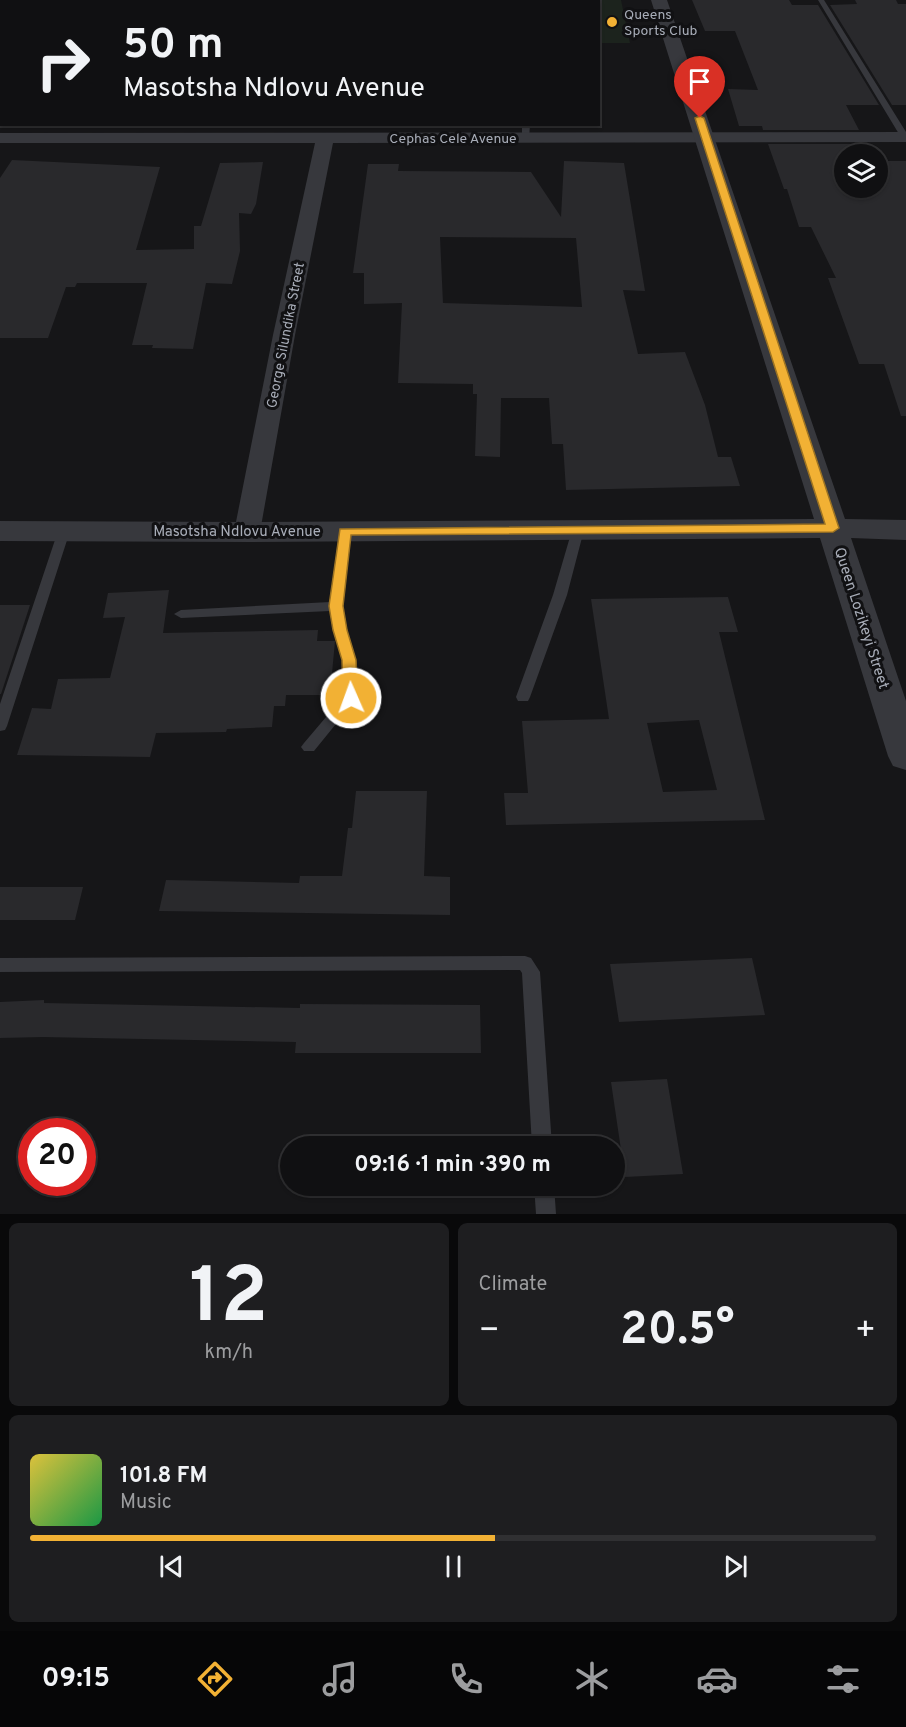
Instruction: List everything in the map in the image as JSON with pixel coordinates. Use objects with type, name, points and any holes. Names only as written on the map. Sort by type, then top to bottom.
[{"type":"street","name":"Queen Lozikeyi Street","points":[[659,0],[706,138],[906,756]]},
{"type":"street","name":"Cephas Cele Avenue","points":[[0,138],[325,138],[526,131],[706,138],[906,138]]},
{"type":"street","name":"George Silundika Street","points":[[247,532],[325,138]]},
{"type":"street","name":"Masotsha Ndlovu Avenue","points":[[0,531],[247,532],[833,528],[906,530]]},
{"type":"lane","points":[[821,0],[906,138]]},
{"type":"lane","points":[[523,697],[561,595],[578,530]]},
{"type":"lane","points":[[0,726],[64,531]]},
{"type":"lane","points":[[309,747],[351,698],[349,660],[336,606],[345,531]]},
{"type":"lane","points":[[181,614],[336,606]]},
{"type":"lane","points":[[0,964],[525,963],[531,972],[541,1136]]},
{"type":"lane","points":[[545,1196],[546,1214]]},
{"type":"shaded area","name":"Queens Sports Club","points":[[600,0],[621,0],[630,43],[600,43]]},
{"type":"building","points":[[692,0],[789,0],[792,5],[818,5],[879,105],[846,105],[859,130],[763,130],[762,126],[739,126],[728,89],[758,90],[735,31],[705,31]]},
{"type":"building","points":[[855,0],[896,0],[898,4],[906,4],[906,105],[892,105],[830,5],[857,4]]},
{"type":"building","points":[[768,144],[834,144],[834,198],[888,198],[888,161],[906,161],[906,416],[901,416],[884,364],[859,364],[828,278],[836,278],[811,227],[799,227],[787,189],[784,189]]},
{"type":"building","points":[[12,160],[160,167],[136,250],[194,249],[194,226],[201,226],[220,163],[263,162],[256,204],[251,214],[239,213],[240,251],[232,284],[206,283],[193,349],[132,345],[147,283],[77,283],[75,287],[66,287],[48,338],[0,338],[0,178]]},
{"type":"building","points":[[564,161],[624,163],[645,291],[623,290],[638,354],[685,352],[705,405],[718,457],[731,457],[740,486],[566,490],[563,444],[552,444],[549,398],[501,398],[500,457],[475,456],[477,394],[473,394],[473,384],[398,383],[402,303],[364,304],[364,273],[353,273],[368,164],[399,164],[398,171],[531,172],[561,217]],"holes":[[[440,237],[576,238],[582,307],[443,303]]]},
{"type":"building","points":[[169,590],[163,633],[318,630],[317,641],[335,641],[330,695],[286,695],[285,706],[274,706],[272,727],[227,729],[226,732],[156,733],[150,757],[17,755],[32,708],[51,709],[58,679],[110,678],[125,617],[103,618],[108,593]]},
{"type":"building","points":[[728,597],[738,632],[719,632],[765,820],[506,825],[504,793],[528,793],[522,721],[609,719],[591,599]],"holes":[[[699,720],[717,790],[663,792],[647,723]]]},
{"type":"building","points":[[0,605],[30,605],[1,694],[0,694]]},
{"type":"building","points":[[356,791],[427,791],[424,876],[450,877],[450,915],[159,911],[166,880],[299,883],[300,876],[342,876],[348,828],[352,828]]},
{"type":"building","points":[[0,887],[83,887],[75,920],[0,920]]},
{"type":"building","points":[[752,958],[765,1015],[619,1022],[610,964]]},
{"type":"building","points":[[44,1000],[44,1003],[300,1008],[300,1004],[480,1005],[481,1053],[295,1053],[296,1042],[0,1038],[0,1002]]},
{"type":"building","points":[[667,1079],[683,1174],[625,1177],[625,1136],[619,1136],[611,1082]]},
{"type":"place","name":"Queens Sports Club","points":[[612,22]]},
{"type":"route","points":[[351,698],[349,660],[336,606],[345,531],[833,528],[700,118]]}]
